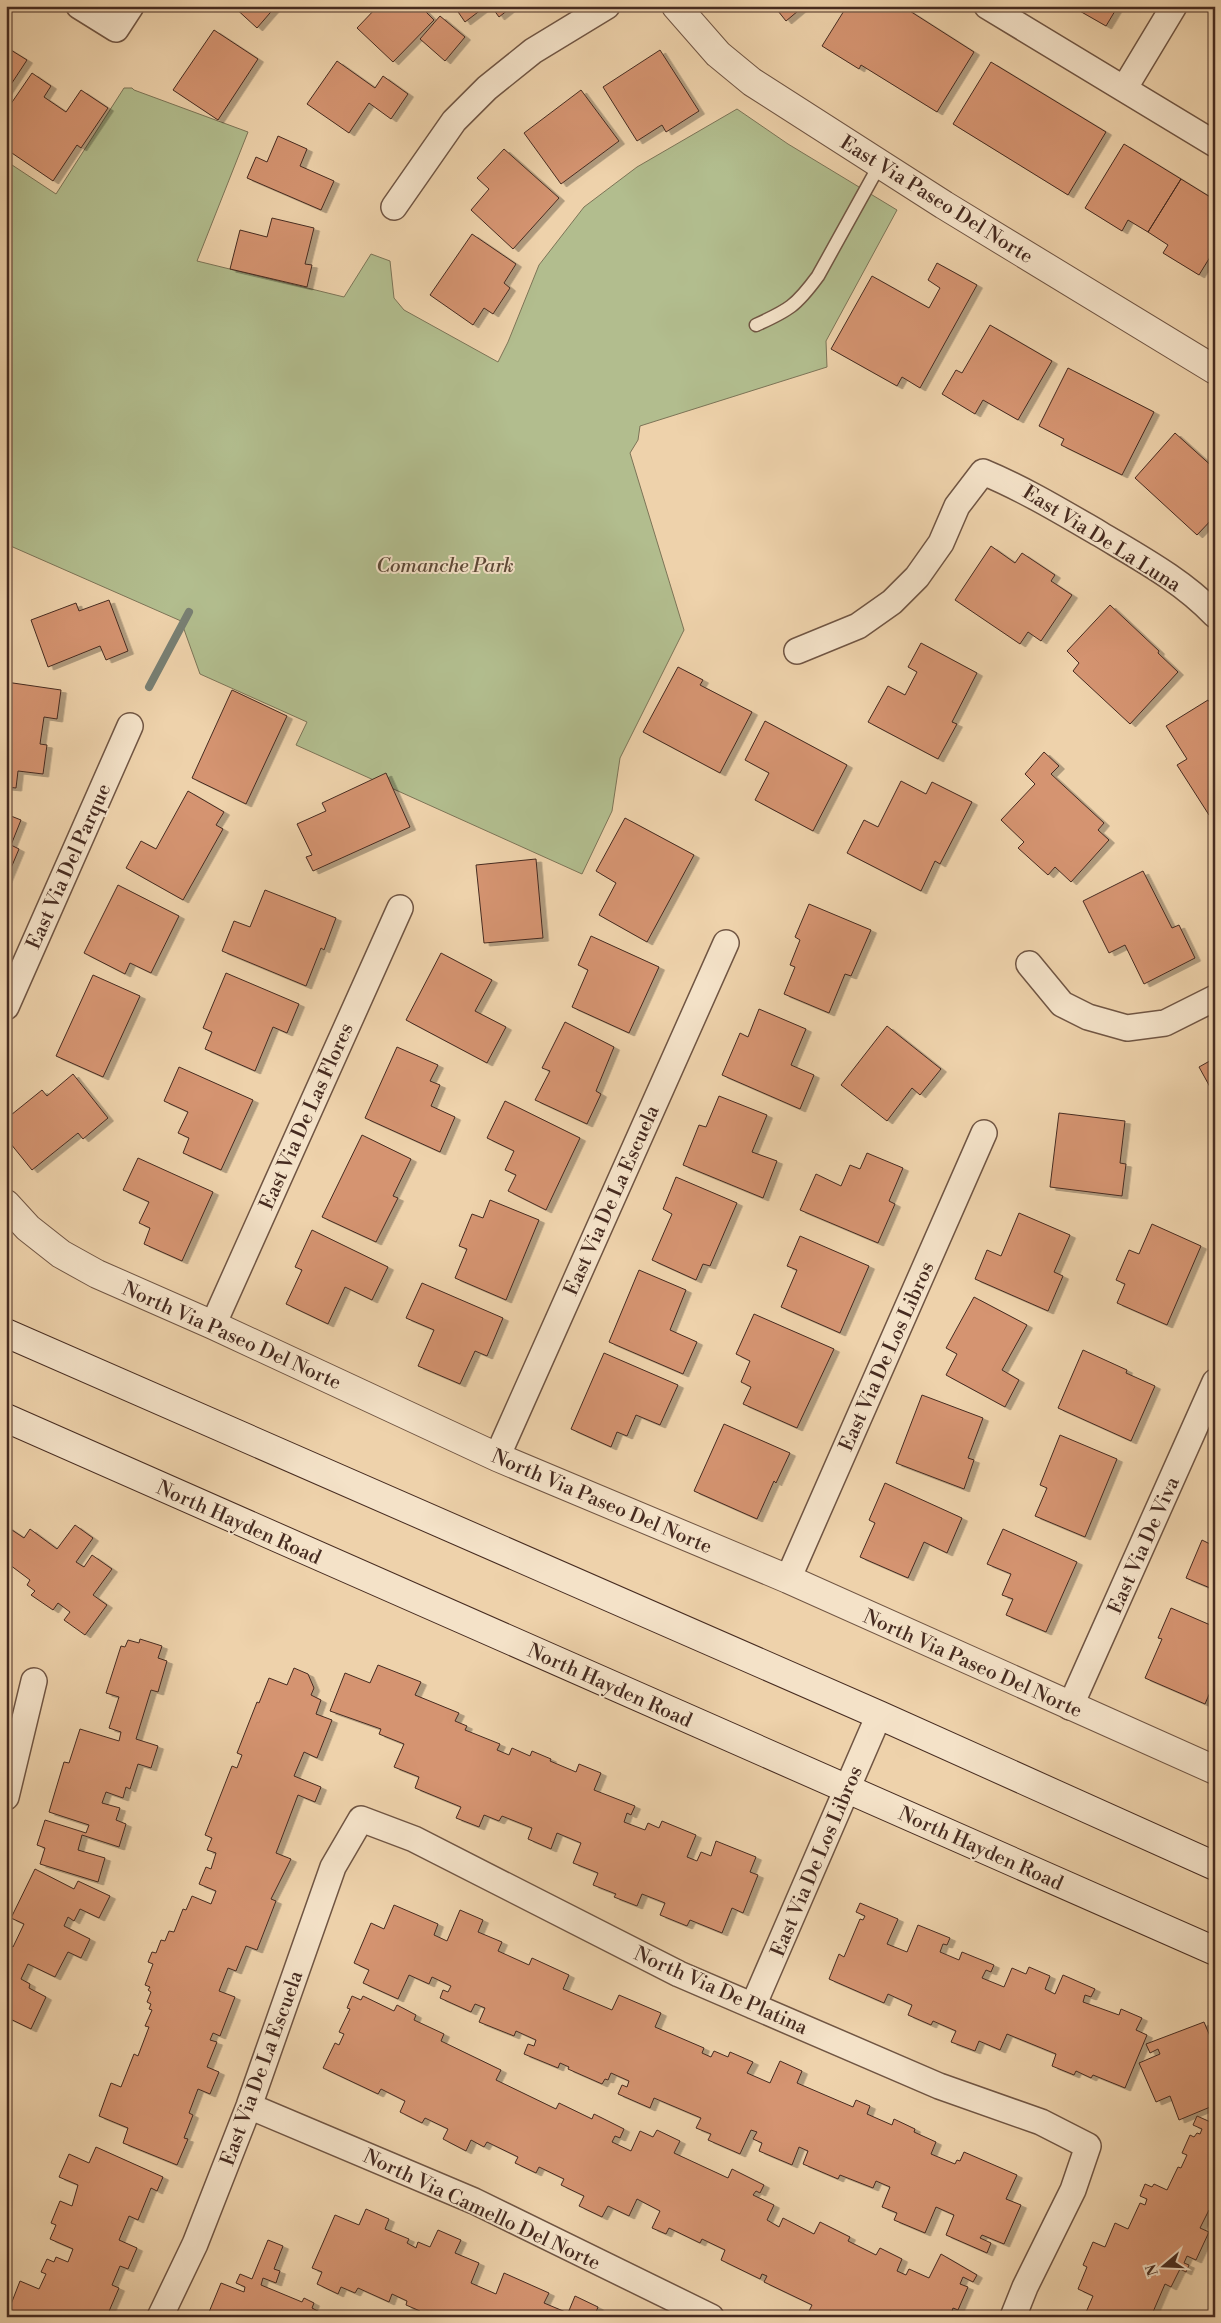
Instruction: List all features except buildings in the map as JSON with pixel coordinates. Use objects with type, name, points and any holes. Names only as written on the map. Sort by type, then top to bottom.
[{"type":"main road","name":"East Via Paseo Del Norte","points":[[676,6],[718,54],[752,82],[880,164],[1213,367]]},
{"type":"main road","name":"North Via Paseo Del Norte","points":[[6,1204],[28,1228],[60,1254],[97,1274],[213,1325],[497,1457],[788,1579],[1070,1707],[1215,1770]]},
{"type":"main road","points":[[6,1333],[879,1715],[1215,1866]]},
{"type":"main road","name":"North Hayden Road","points":[[6,1418],[1215,1951]]},
{"type":"street","points":[[79,6],[116,29],[131,6]]},
{"type":"street","points":[[394,207],[454,121],[487,88],[532,51],[607,6]]},
{"type":"street","points":[[987,6],[1215,144]]},
{"type":"street","points":[[1124,89],[1174,6]]},
{"type":"street","name":"East Via De La Luna","points":[[797,650],[858,626],[892,602],[917,577],[941,543],[956,506],[983,472],[1018,486],[1140,558],[1177,582],[1215,615]]},
{"type":"street","name":"East Via Del Parque","points":[[6,1007],[130,726]]},
{"type":"street","name":"East Via De Las Flores","points":[[213,1325],[400,908]]},
{"type":"street","name":"East Via De La Escuela","points":[[497,1457],[726,943]]},
{"type":"street","points":[[1029,964],[1062,1004],[1088,1017],[1126,1028],[1165,1023],[1215,998]]},
{"type":"street","name":"East Via De Los Libros","points":[[788,1579],[984,1134]]},
{"type":"street","name":"East Via De Viva","points":[[1070,1707],[1215,1382]]},
{"type":"street","points":[[6,1797],[34,1681]]},
{"type":"street","name":"East Via De Los Libros","points":[[753,2006],[879,1715]]},
{"type":"street","name":"East Via De La Escuela","points":[[160,2317],[195,2244],[250,2106],[333,1867],[362,1819]]},
{"type":"street","name":"North Via De Platina","points":[[362,1819],[414,1839],[679,1974],[939,2086],[1041,2122],[1088,2146],[1073,2190],[1025,2287],[1013,2317]]},
{"type":"street","name":"North Via Camello Del Norte","points":[[250,2106],[474,2202],[711,2317]]},
{"type":"lane","points":[[756,325],[796,304],[807,291],[818,276],[880,164]]},
{"type":"green space","name":"Comanche Park","points":[[124,88],[132,88],[248,132],[197,261],[344,297],[371,254],[390,261],[394,298],[404,310],[498,362],[539,265],[584,207],[637,167],[737,109],[788,144],[897,210],[826,341],[827,367],[640,426],[638,440],[630,453],[684,630],[620,758],[612,811],[582,874],[296,745],[307,722],[200,674],[181,621],[6,544],[6,161],[56,194]]},
{"type":"waterway","points":[[149,687],[189,612]]}]
